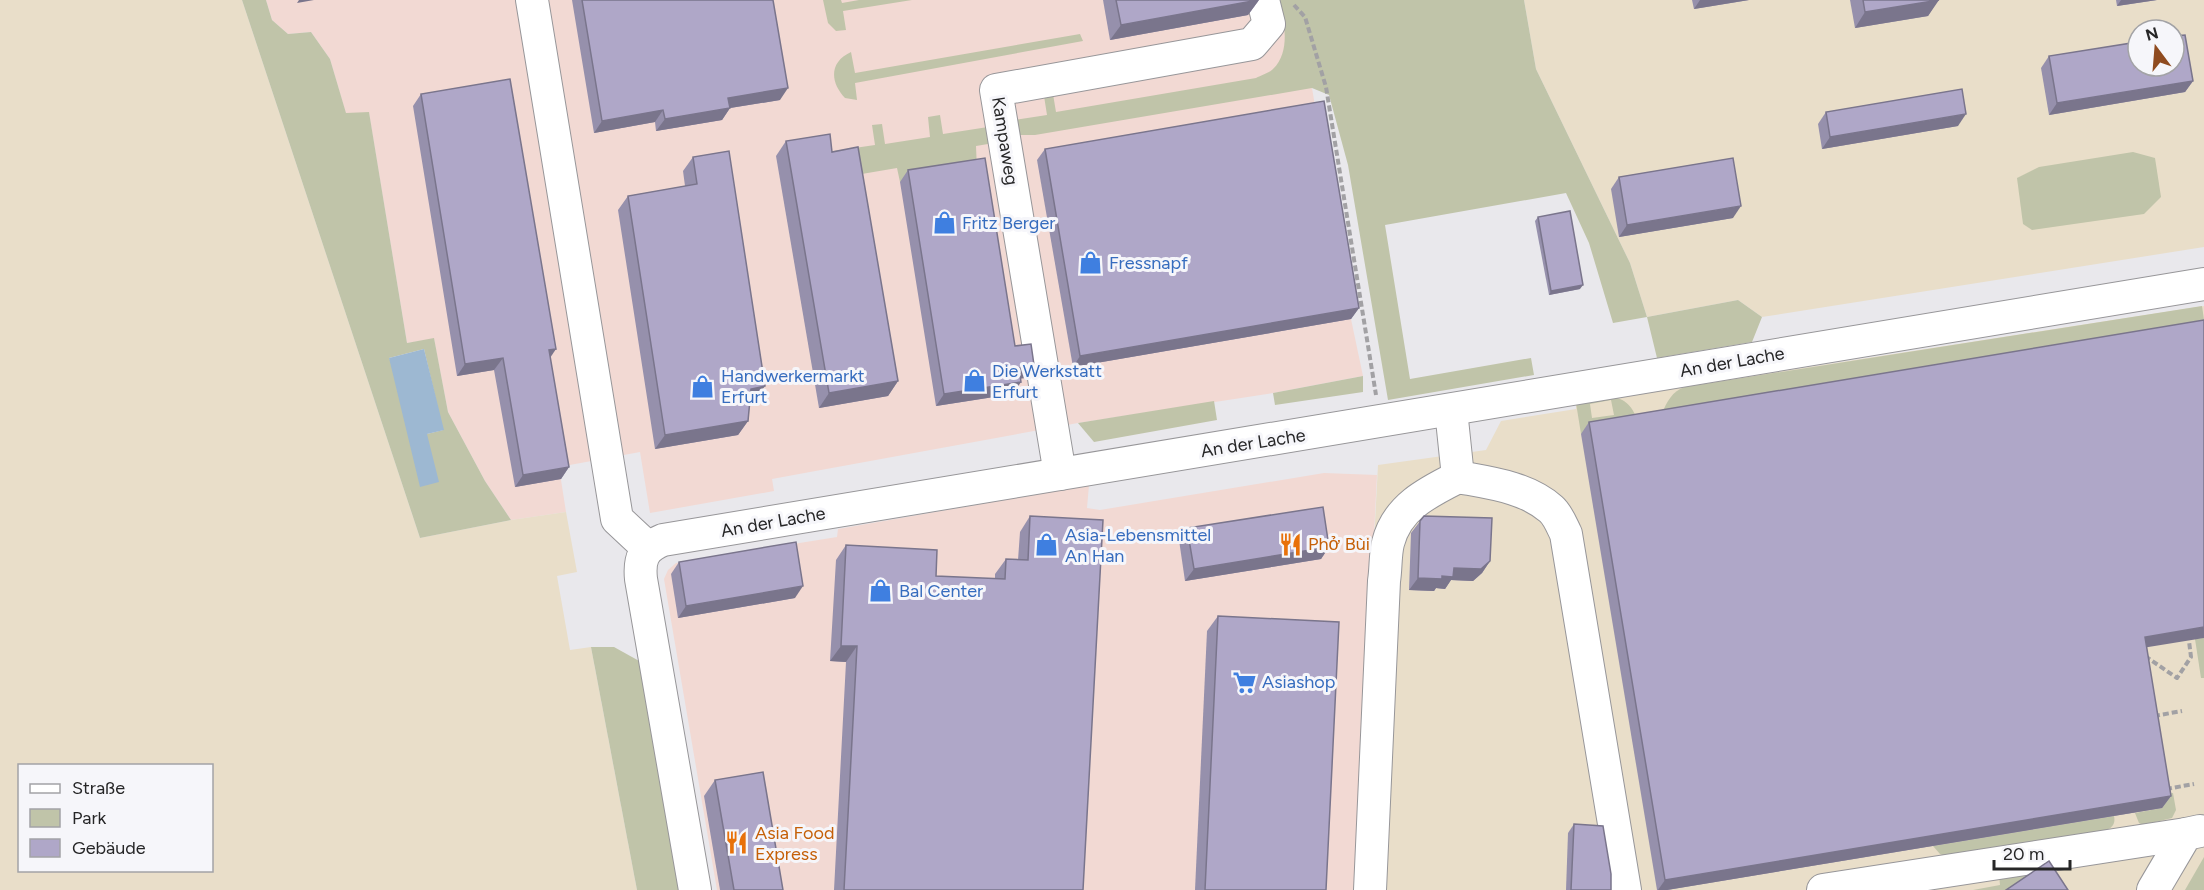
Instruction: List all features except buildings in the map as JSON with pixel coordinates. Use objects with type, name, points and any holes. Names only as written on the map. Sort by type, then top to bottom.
[{"type":"street","points":[[532,0],[617,519],[648,548],[640,560],[641,579],[695,890]]},
{"type":"street","name":"Kampaweg","points":[[1060,474],[996,90],[1251,44],[1266,12]]},
{"type":"street","name":"An der Lache","points":[[648,548],[663,540],[2204,284]]},
{"type":"street","points":[[1452,410],[1458,477]]},
{"type":"street","points":[[1370,890],[1384,581],[1388,543],[1398,519],[1423,495],[1458,477],[1528,494],[1553,511],[1566,534],[1624,890]]},
{"type":"street","points":[[1822,890],[2195,831]]},
{"type":"street","points":[[2153,890],[2195,831]]},
{"type":"path","points":[[1289,0],[1305,18],[1326,87],[1381,422]]},
{"type":"path","points":[[2139,654],[2177,678],[2192,657],[2189,641]]},
{"type":"path","points":[[2147,717],[2182,711]]},
{"type":"path","points":[[2159,790],[2194,784]]},
{"type":"shaded area","points":[[0,0],[242,0],[420,538],[566,512],[577,572],[557,576],[570,650],[591,647],[637,890],[0,890]]},
{"type":"shaded area","points":[[266,0],[1280,0],[1285,26],[1312,88],[1351,319],[1363,376],[1273,393],[1078,423],[772,479],[774,491],[650,513],[640,452],[559,467],[566,512],[511,520],[485,481],[448,412],[434,339],[407,343],[369,113],[346,114],[330,59],[311,32],[288,34],[272,20]]},
{"type":"shaded area","points":[[1524,0],[2204,0],[2204,247],[1762,317],[1738,300],[1647,317],[1630,263],[1536,69]]},
{"type":"shaded area","points":[[2204,306],[2204,890],[1356,890],[1378,465],[1486,450],[1501,421],[1576,409],[1576,403]]},
{"type":"shaded area","points":[[1324,473],[1377,475],[1356,890],[717,890],[664,579],[668,570],[676,563],[837,537],[838,529],[1089,485],[1087,508],[1100,510]]},
{"type":"green space","points":[[242,0],[266,0],[272,20],[288,34],[311,32],[330,59],[346,113],[369,112],[407,343],[434,338],[448,412],[485,481],[511,520],[420,538]],"holes":[[[424,349],[443,430],[427,434],[389,358]]]},
{"type":"green space","points":[[823,0],[841,0],[842,3],[859,0],[912,0],[843,11],[846,30],[836,31],[828,23]]},
{"type":"green space","points":[[1280,0],[1524,0],[1536,69],[1630,263],[1647,317],[1613,323],[1589,243],[1566,193],[1385,225],[1410,379],[1531,358],[1534,375],[1388,400],[1348,165],[1329,95],[1312,88],[1035,135],[1016,135],[1014,120],[1047,115],[1044,96],[1053,94],[1056,112],[1256,78],[1267,73],[1279,62],[1284,45]]},
{"type":"green space","points":[[1080,34],[1083,41],[855,83],[857,100],[845,98],[835,79],[835,67],[844,56],[851,52],[855,73]]},
{"type":"green space","points":[[940,115],[943,134],[988,127],[994,143],[976,146],[977,170],[900,182],[897,168],[850,176],[820,153],[875,145],[872,125],[882,124],[885,144],[930,137],[928,117]]},
{"type":"green space","points":[[2133,152],[2155,158],[2161,197],[2144,214],[2032,230],[2023,224],[2017,178],[2039,167]]},
{"type":"green space","points":[[1738,300],[1762,317],[1752,342],[1657,358],[1647,317]]},
{"type":"green space","points":[[2202,306],[2204,320],[1662,413],[1673,394],[1685,387]]},
{"type":"green space","points":[[1363,376],[1363,392],[1275,405],[1273,393]]},
{"type":"green space","points":[[1618,398],[1630,406],[1639,424],[1581,434],[1576,403]],"holes":[[[1611,400],[1614,415],[1592,418],[1590,404]]]},
{"type":"green space","points":[[1214,401],[1217,420],[1094,442],[1078,423]]},
{"type":"green space","points":[[2204,638],[2204,678],[2201,678],[2195,639]]},
{"type":"green space","points":[[591,647],[614,647],[641,662],[680,890],[637,890]]},
{"type":"green space","points":[[2173,793],[2176,810],[2172,818],[2143,825],[2139,823],[2135,813],[2162,808],[2160,795]]},
{"type":"green space","points":[[2114,816],[2112,826],[2102,831],[1945,856],[1933,846]]},
{"type":"green space","points":[[2204,857],[2204,890],[2185,890]]},
{"type":"green space","points":[[2035,868],[2039,876],[2018,890],[1973,890],[2000,885],[1999,875]]},
{"type":"water","points":[[424,349],[444,430],[427,434],[439,482],[420,487],[389,358]]},
{"type":"place","name":"Fritz Berger","points":[[944,223]]},
{"type":"place","name":"Fressnapf","points":[[1091,263]]},
{"type":"place","name":"Die Werkstatt Erfurt","points":[[974,381]]},
{"type":"place","name":"Handwerkermarkt Erfurt","points":[[703,386]]},
{"type":"place","name":"Phở Bùi","points":[[1290,544]]},
{"type":"place","name":"Asia-Lebensmittel An Han","points":[[1047,545]]},
{"type":"place","name":"Bal Center","points":[[881,591]]},
{"type":"place","name":"Asiashop","points":[[1244,682]]},
{"type":"place","name":"Asia Food Express","points":[[737,843]]}]
